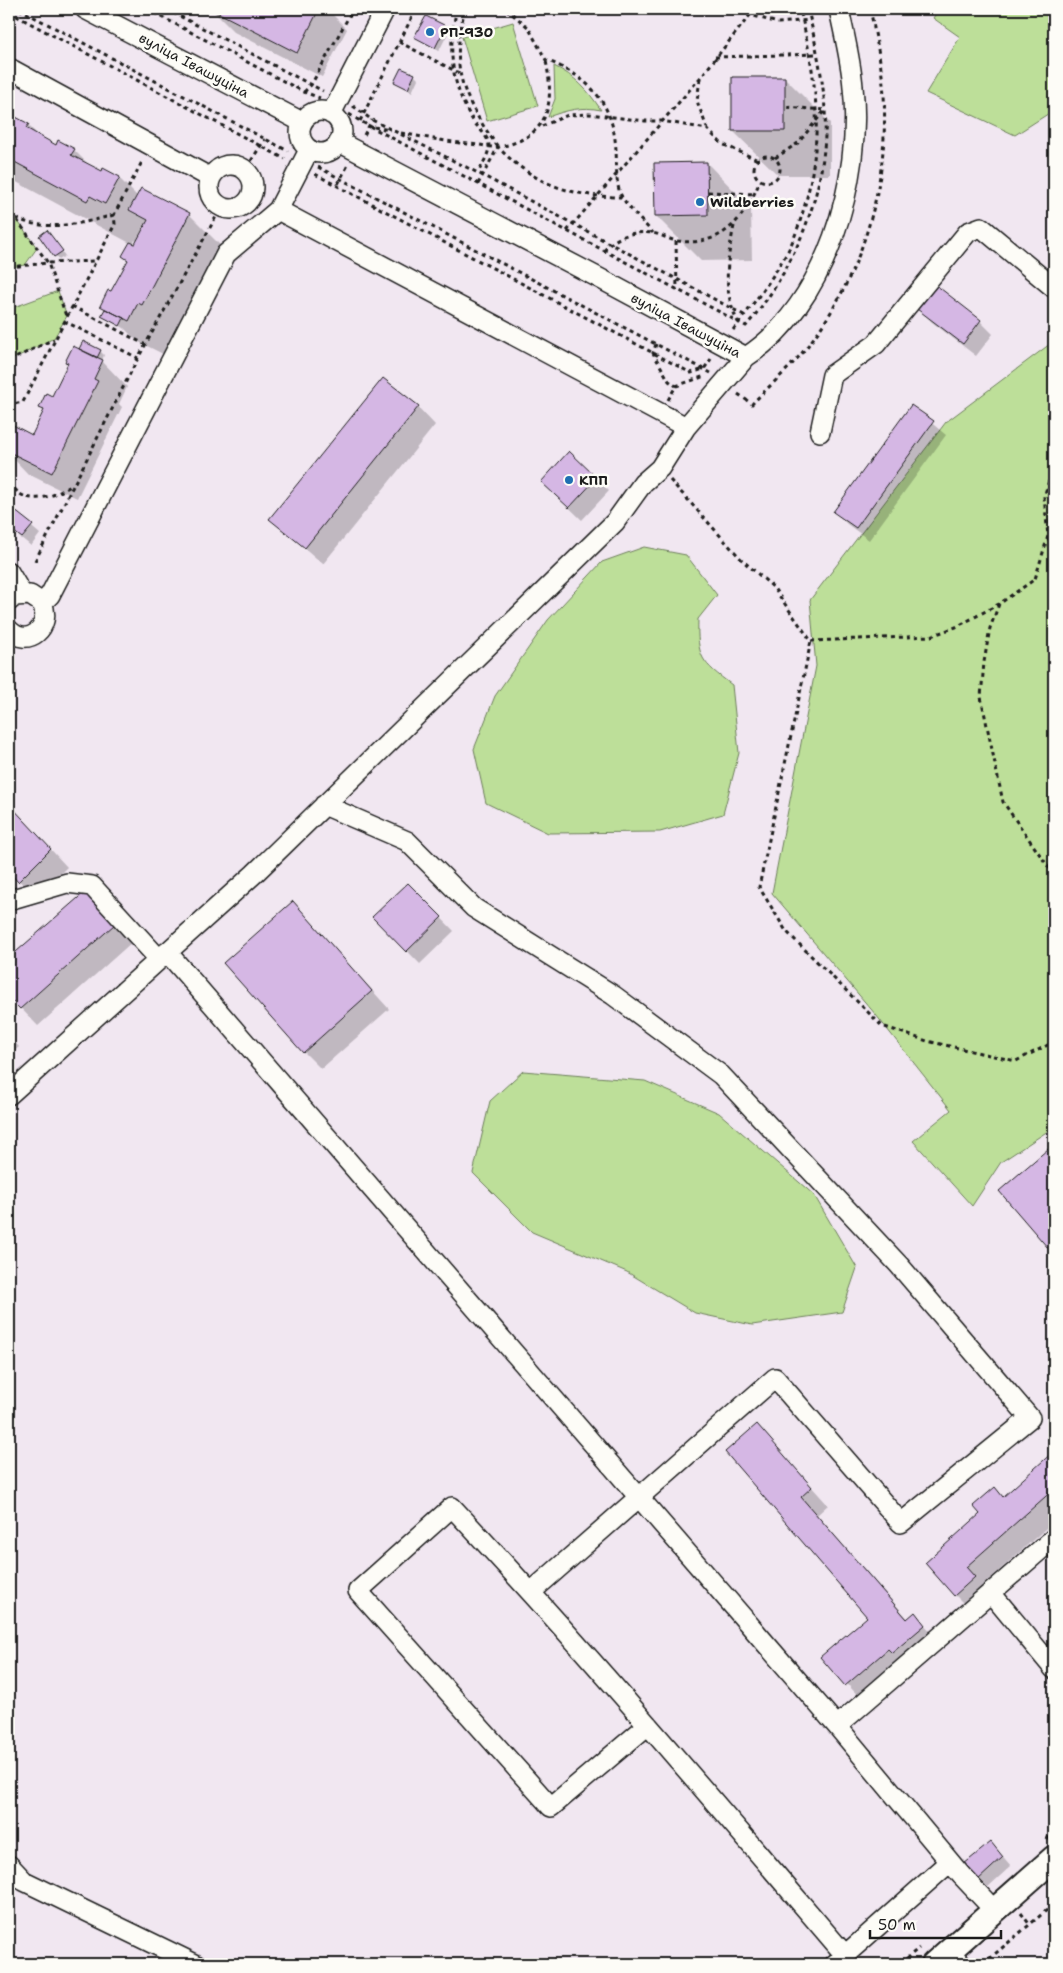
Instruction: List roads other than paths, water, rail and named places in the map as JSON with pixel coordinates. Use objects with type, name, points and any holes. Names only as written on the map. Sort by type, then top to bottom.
[{"type":"main road","points":[[948,1960],[994,1910],[1054,1858]]},
{"type":"street","name":"вуліца Івашуціна","points":[[85,9],[302,122]]},
{"type":"street","points":[[42,604],[50,595],[226,254],[278,210],[304,159],[300,138],[302,122],[314,112],[323,111],[335,105],[386,9]]},
{"type":"street","name":"вуліца Івашуціна","points":[[339,142],[599,278],[746,358],[776,335],[810,288],[832,242],[847,185],[854,137],[853,88],[838,9]]},
{"type":"street","points":[[9,68],[206,176]]},
{"type":"street","points":[[304,159],[327,152],[339,142],[341,126],[337,118],[335,105]]},
{"type":"street","points":[[278,210],[686,427]]},
{"type":"street","points":[[820,432],[832,375],[876,344],[968,232],[981,227],[1054,288]]},
{"type":"street","points":[[9,1095],[254,874],[615,522],[643,482],[660,468],[686,427],[746,358]]},
{"type":"street","points":[[9,572],[16,598],[37,598],[42,604],[45,618],[39,631],[26,637],[18,636],[9,630]]},
{"type":"street","points":[[324,805],[407,841],[474,908],[613,995],[721,1076],[899,1265],[1030,1418],[901,1523],[775,1378],[531,1592]]},
{"type":"street","points":[[9,900],[67,883],[92,886],[163,955],[640,1498],[838,1726],[950,1862],[994,1910]]},
{"type":"street","points":[[648,1725],[551,1807],[358,1591],[452,1507],[531,1592],[648,1725],[840,1960],[950,1862]]},
{"type":"street","points":[[838,1726],[1054,1538]]},
{"type":"street","points":[[991,1593],[1054,1669]]},
{"type":"street","points":[[9,1865],[24,1881],[195,1964]]},
{"type":"place","name":"РП-930","points":[[430,32]]},
{"type":"place","name":"Wildberries","points":[[700,202]]},
{"type":"place","name":"КПП","points":[[569,480]]}]
